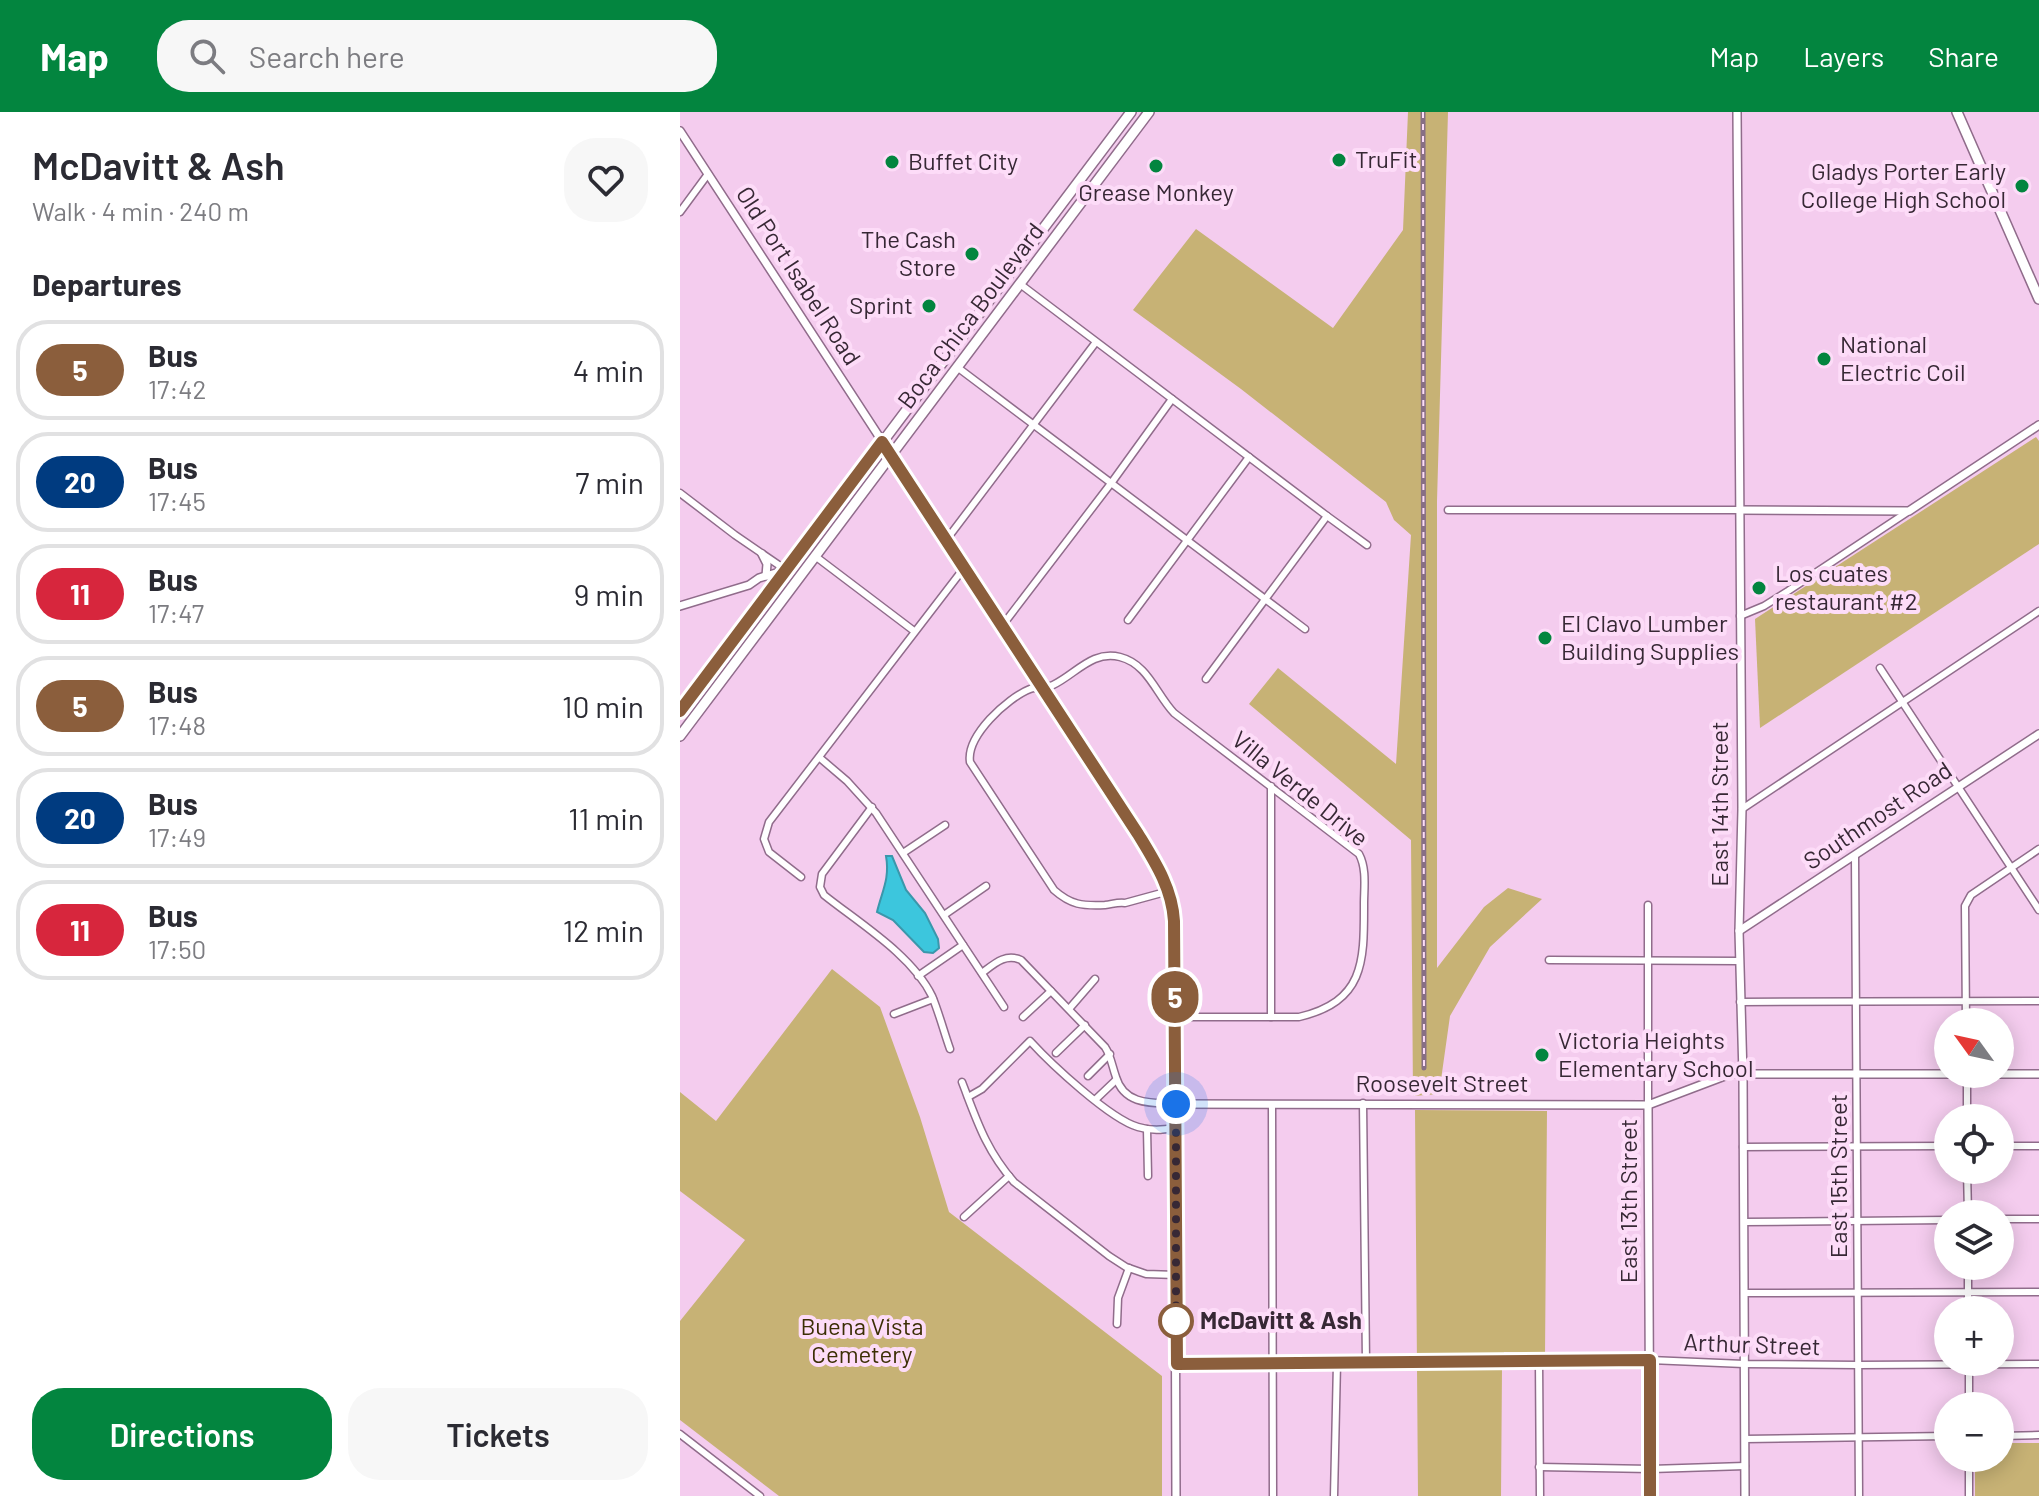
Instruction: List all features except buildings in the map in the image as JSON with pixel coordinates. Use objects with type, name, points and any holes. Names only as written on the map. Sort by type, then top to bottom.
[{"type":"main road","name":"Boca Chica Boulevard","points":[[680,711],[1131,112]]},
{"type":"main road","name":"Boca Chica Boulevard","points":[[680,736],[1149,112]]},
{"type":"main road","points":[[1957,112],[2039,299]]},
{"type":"street","name":"East 14th Street","points":[[1737,112],[1742,809],[1739,961],[1743,1075],[1745,1496]]},
{"type":"street","name":"Old Port Isabel Road","points":[[680,131],[1138,834],[1169,891],[1174,921],[1176,1017],[1176,1496]]},
{"type":"street","points":[[680,212],[708,174]]},
{"type":"street","points":[[1020,284],[1367,545]]},
{"type":"street","points":[[947,539],[1096,342]]},
{"type":"street","points":[[957,367],[1305,629]]},
{"type":"street","points":[[1002,626],[1172,399]]},
{"type":"street","points":[[1740,616],[1788,591],[2039,425]]},
{"type":"street","points":[[1128,620],[1249,457]]},
{"type":"street","points":[[680,493],[786,570]]},
{"type":"street","points":[[1448,510],[1909,511]]},
{"type":"street","points":[[1206,679],[1327,516]]},
{"type":"street","points":[[762,554],[767,564],[766,576]]},
{"type":"street","points":[[815,556],[914,631]]},
{"type":"street","points":[[801,877],[769,852],[764,839],[769,822],[964,568]]},
{"type":"street","points":[[680,606],[786,570]]},
{"type":"street","points":[[749,585],[771,591]]},
{"type":"street","points":[[1742,809],[2039,611]]},
{"type":"street","name":"Villa Verde Drive","points":[[1169,891],[1125,903],[1076,905],[1054,890],[970,762],[972,744],[996,711],[1032,687],[1043,689],[1052,686],[1093,659],[1123,658],[1142,668],[1174,713],[1359,854],[1363,862],[1364,950],[1358,975],[1344,994],[1319,1012],[1299,1017],[1176,1017]]},
{"type":"street","points":[[1880,668],[2039,910]]},
{"type":"street","name":"Southmost Road","points":[[1739,931],[2039,734]]},
{"type":"street","points":[[820,758],[872,807],[1004,1007]]},
{"type":"street","points":[[1271,786],[1271,1017]]},
{"type":"street","points":[[872,807],[822,874],[820,887],[824,895],[904,959],[918,976],[933,999],[950,1049]]},
{"type":"street","points":[[903,853],[945,825]]},
{"type":"street","points":[[1966,1008],[1965,906],[1971,895],[2039,849]]},
{"type":"street","name":"East 15th Street","points":[[1855,856],[1859,1496]]},
{"type":"street","points":[[944,915],[986,886]]},
{"type":"street","name":"East 13th Street","points":[[1648,905],[1650,1496]]},
{"type":"street","points":[[918,976],[963,945]]},
{"type":"street","points":[[982,973],[1003,959],[1013,957],[1025,964],[1105,1047],[1123,1091],[1143,1103],[1176,1104]]},
{"type":"street","points":[[1549,960],[1739,961]]},
{"type":"street","points":[[1069,1009],[1095,979]]},
{"type":"street","points":[[1023,1017],[1051,991]]},
{"type":"street","points":[[894,1014],[933,999]]},
{"type":"street","points":[[1740,1002],[2039,1001]]},
{"type":"street","points":[[1056,1053],[1085,1025]]},
{"type":"street","points":[[968,1097],[982,1089],[1030,1041],[1114,1116],[1135,1127],[1154,1131],[1175,1128]]},
{"type":"street","points":[[1088,1076],[1110,1054]]},
{"type":"street","name":"Roosevelt Street","points":[[1176,1104],[1648,1105],[1730,1074],[1934,1075]]},
{"type":"street","name":"Roosevelt Street","points":[[2014,1074],[2039,1074]]},
{"type":"street","points":[[1095,1100],[1116,1080]]},
{"type":"street","points":[[962,1082],[983,1137],[1009,1176],[1129,1268],[1146,1274],[1176,1275]]},
{"type":"street","points":[[1363,1103],[1366,1362]]},
{"type":"street","points":[[1272,1105],[1273,1496]]},
{"type":"street","points":[[1147,1129],[1148,1176]]},
{"type":"street","points":[[1743,1147],[1934,1146]]},
{"type":"street","points":[[2014,1146],[2039,1146]]},
{"type":"street","points":[[964,1217],[1009,1176]]},
{"type":"street","points":[[2014,1219],[2039,1219]]},
{"type":"street","points":[[1744,1222],[1934,1220]]},
{"type":"street","points":[[1117,1324],[1118,1298],[1129,1268]]},
{"type":"street","points":[[1968,1280],[1968,1296]]},
{"type":"street","points":[[1744,1293],[2039,1292]]},
{"type":"street","name":"Arthur Street","points":[[1177,1364],[1650,1360],[1744,1364],[1934,1364]]},
{"type":"street","points":[[1539,1362],[1540,1496]]},
{"type":"street","points":[[1334,1496],[1337,1363]]},
{"type":"street","name":"Arthur Street","points":[[2014,1364],[2039,1364]]},
{"type":"street","points":[[680,1434],[760,1496]]},
{"type":"street","points":[[2014,1436],[2039,1435]]},
{"type":"street","points":[[1745,1439],[1934,1436]]},
{"type":"street","points":[[1539,1467],[1651,1469],[1745,1466]]},
{"type":"street","points":[[1969,1472],[1969,1496]]},
{"type":"green space","points":[[1408,112],[1448,112],[1437,501],[1437,968],[1484,907],[1508,888],[1542,899],[1490,947],[1450,1016],[1439,1094],[1413,1096],[1411,840],[1249,704],[1278,668],[1396,764],[1411,535],[1394,520],[1386,502],[1133,310],[1196,229],[1333,328],[1403,230]]},
{"type":"green space","points":[[2036,437],[2039,441],[2039,544],[1760,728],[1755,619]]},
{"type":"green space","name":"Buena Vista Cemetery","points":[[832,969],[880,1007],[920,1117],[949,1212],[1162,1376],[1162,1496],[779,1496],[680,1420],[680,1321],[745,1240],[680,1191],[680,1092],[716,1121]]},
{"type":"green space","points":[[1415,1110],[1547,1111],[1545,1354],[1504,1352],[1501,1496],[1418,1496]]},
{"type":"green space","points":[[2014,1443],[2039,1443],[2039,1496],[1975,1496],[1975,1472],[2014,1472]]},
{"type":"water","points":[[886,856],[892,856],[906,890],[925,913],[938,939],[939,948],[933,953],[924,952],[893,920],[877,912],[886,878]]},
{"type":"railway","points":[[1423,112],[1424,1068]]},
{"type":"bus line","name":"5","points":[[680,711],[882,442],[1138,834],[1169,891],[1174,921],[1176,1017],[1177,1364],[1650,1360],[1650,1496]]},
{"type":"place","name":"TruFit","points":[[1339,160]]},
{"type":"place","name":"Buffet City","points":[[892,162]]},
{"type":"place","name":"Grease Monkey","points":[[1156,166]]},
{"type":"place","name":"Gladys Porter Early College High School","points":[[2022,186]]},
{"type":"place","name":"The Cash Store","points":[[972,254]]},
{"type":"place","name":"Sprint","points":[[929,306]]},
{"type":"place","name":"National Electric Coil","points":[[1824,359]]},
{"type":"place","name":"Los cuates restaurant #2","points":[[1759,588]]},
{"type":"place","name":"El Clavo Lumber Building Supplies","points":[[1545,638]]},
{"type":"place","name":"Victoria Heights Elementary School","points":[[1542,1055]]},
{"type":"place","name":"McDavitt & Ash","points":[[1176,1321]]},
{"type":"route","points":[[1176,1104],[1176,1333],[1176,1321]]}]
